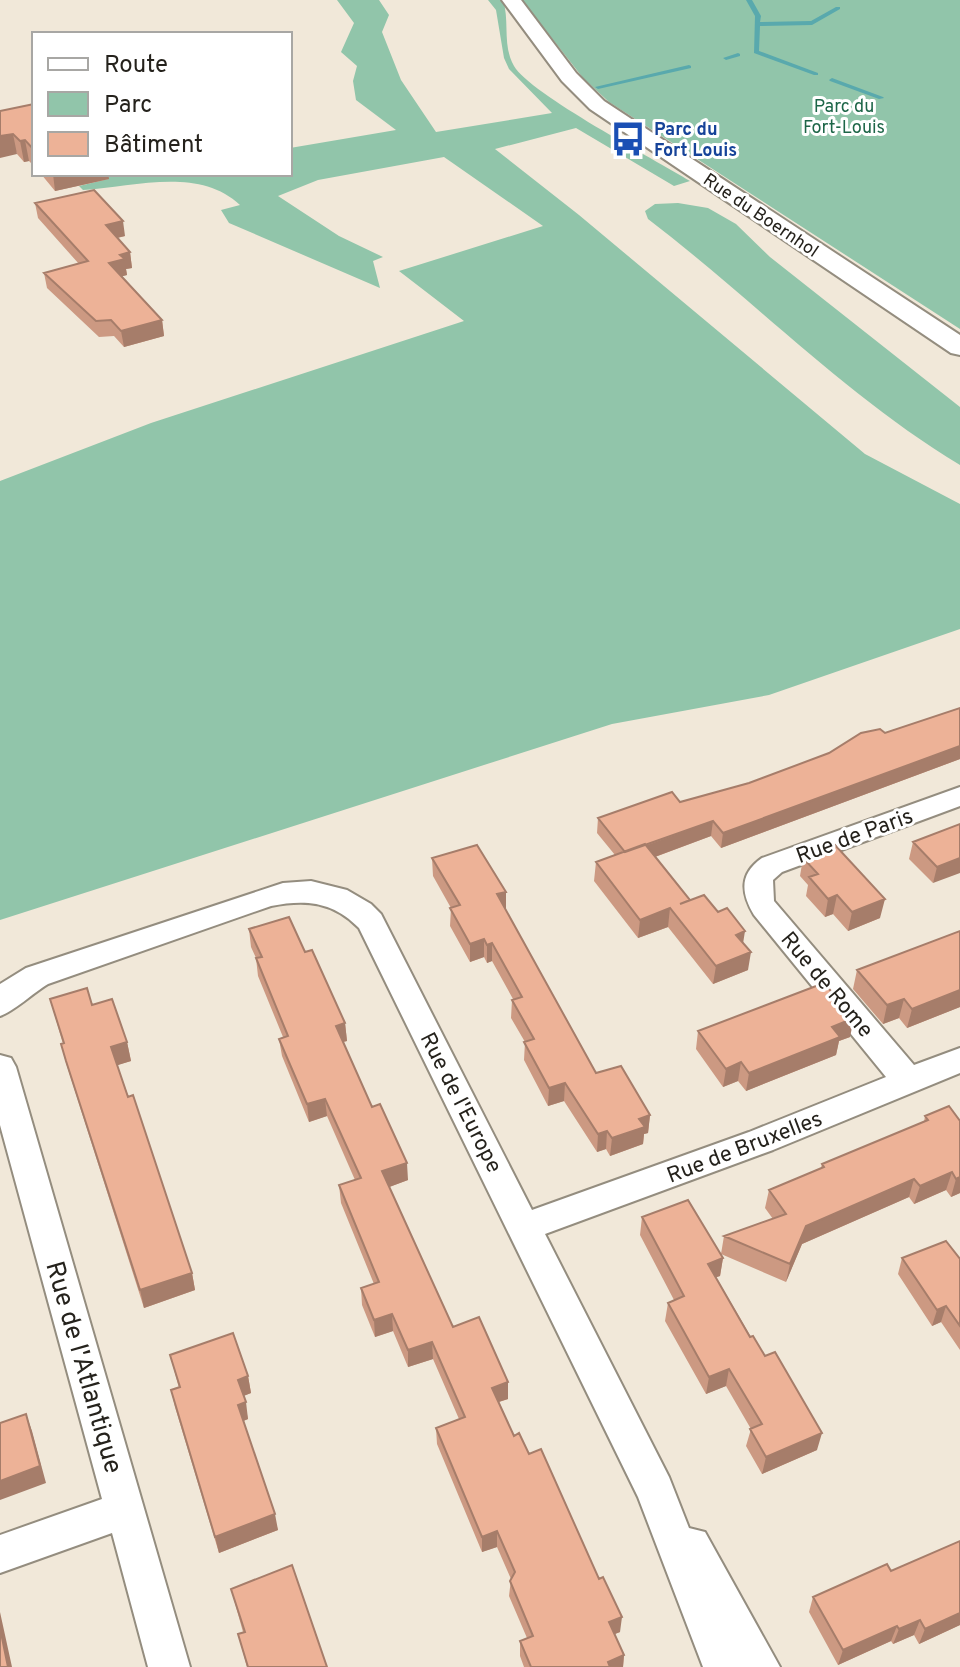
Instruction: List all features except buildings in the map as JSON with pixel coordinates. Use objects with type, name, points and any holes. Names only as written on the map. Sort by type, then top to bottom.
[{"type":"street","name":"Rue du Boernhol","points":[[511,0],[569,77],[597,105],[960,347]]},
{"type":"street","name":"Rue de Paris","points":[[756,884],[764,870],[772,865],[960,796]]},
{"type":"street","name":"Rue de Rome","points":[[756,884],[764,908],[908,1081]]},
{"type":"street","name":"Rue de l'Europe","points":[[0,1004],[12,991],[37,976],[285,892],[325,892],[351,903],[371,922],[655,1490],[724,1667]]},
{"type":"street","name":"Rue de l'Atlantique","points":[[0,1067],[12,1160],[125,1510],[169,1667]]},
{"type":"street","name":"Rue de Bruxelles","points":[[525,1227],[747,1146],[908,1081],[955,1070]]},
{"type":"street","name":"Rue de l'Europe","points":[[655,1490],[723,1598],[759,1667]]},
{"type":"street","points":[[0,1554],[125,1510]]},
{"type":"green space","points":[[337,0],[379,0],[389,15],[382,32],[401,80],[436,132],[552,113],[509,69],[504,58],[496,10],[488,0],[503,0],[510,58],[525,78],[595,126],[690,181],[674,186],[576,128],[495,149],[579,215],[865,454],[960,504],[960,629],[769,695],[612,724],[0,920],[0,481],[151,423],[464,321],[399,271],[543,226],[444,157],[318,180],[278,196],[339,236],[383,257],[373,261],[380,288],[229,223],[221,210],[240,205],[224,193],[205,186],[165,182],[83,190],[79,186],[108,179],[106,176],[292,176],[292,148],[396,130],[356,100],[353,81],[357,66],[341,52],[354,23]]},
{"type":"green space","name":"Parc du Fort-Louis","points":[[522,0],[960,0],[960,329],[609,102],[583,78]]},
{"type":"green space","points":[[678,203],[708,208],[736,224],[770,257],[960,407],[960,465],[878,409],[648,219],[645,211],[655,204]]},
{"type":"waterway","points":[[749,0],[758,16],[756,52],[816,74]]},
{"type":"waterway","points":[[758,24],[812,23],[838,8]]},
{"type":"waterway","points":[[726,58],[738,55]]},
{"type":"waterway","points":[[598,87],[689,67]]},
{"type":"waterway","points":[[832,80],[881,98]]},
{"type":"place","name":"Parc du Fort Louis","points":[[628,139]]}]
